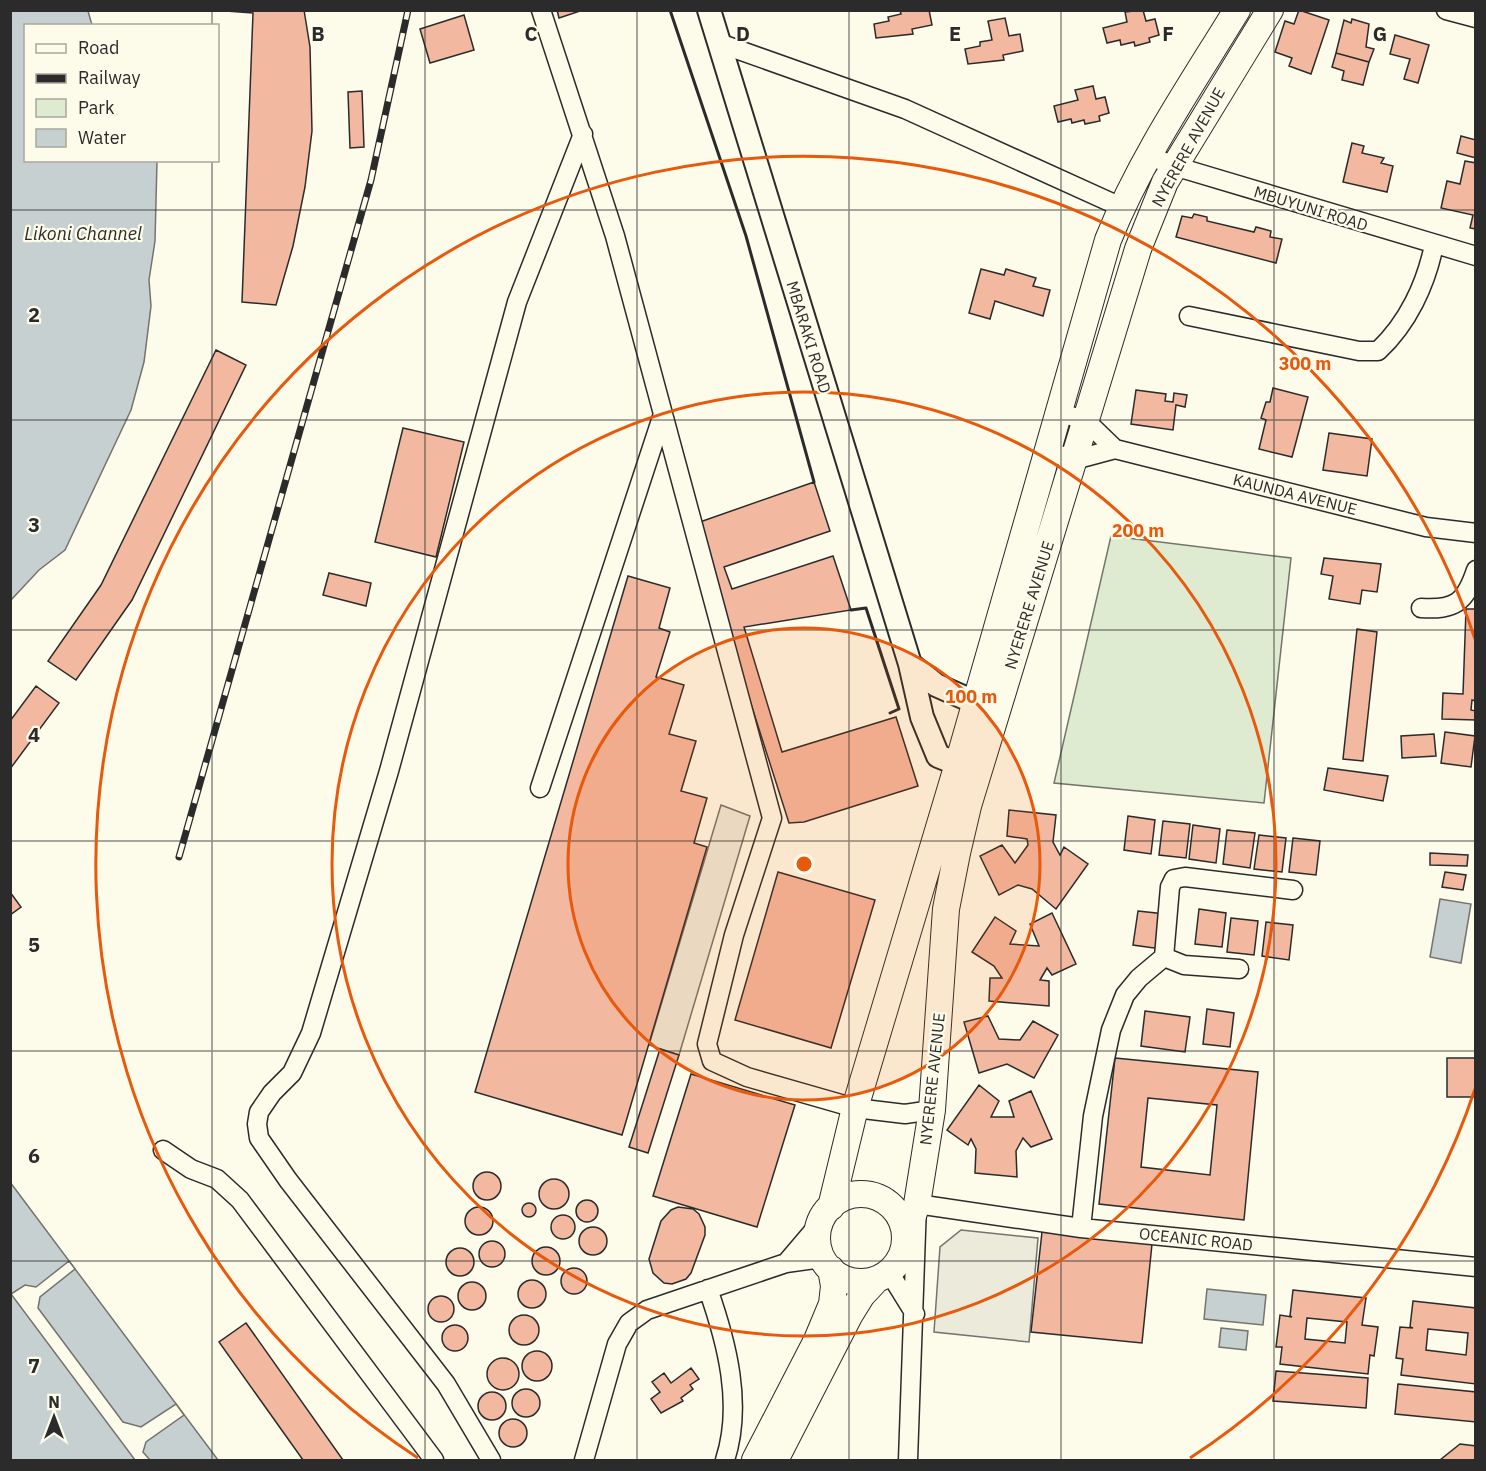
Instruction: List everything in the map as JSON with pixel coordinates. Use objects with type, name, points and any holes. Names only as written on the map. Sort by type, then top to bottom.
[{"type":"highway","name":"NYERERE AVENUE","points":[[825,1215],[855,1108],[968,768],[986,707],[1048,451],[1108,240],[1121,207],[1148,155],[1237,10]]},
{"type":"highway","name":"NYERERE AVENUE","points":[[986,707],[1074,460],[1138,249],[1156,202],[1174,166],[1270,10]]},
{"type":"highway","points":[[1108,240],[1138,249]]},
{"type":"highway","name":"NYERERE AVENUE","points":[[906,1235],[917,1204],[932,1110],[946,909],[957,854],[968,768]]},
{"type":"highway","points":[[755,1461],[817,1340],[832,1304],[834,1286],[817,1241],[825,1215],[842,1198],[870,1195],[884,1200],[895,1209],[906,1235],[899,1262],[862,1295],[775,1461]]},
{"type":"highway","points":[[826,1264],[852,1281],[883,1276]]},
{"type":"main road","name":"MBARAKI ROAD","points":[[709,10],[910,664],[922,717],[938,756],[968,768]]},
{"type":"main road","points":[[910,664],[936,685],[986,707]]},
{"type":"street","points":[[542,10],[615,236],[772,818],[734,935],[707,1044],[712,1061],[747,1077],[855,1108],[905,1114],[932,1110]]},
{"type":"street","points":[[1446,10],[1476,18]]},
{"type":"street","points":[[719,43],[905,109],[1121,207]]},
{"type":"street","points":[[491,1461],[446,1384],[288,1180],[260,1138],[257,1124],[265,1103],[300,1059],[311,1033],[389,771],[517,302],[583,134]]},
{"type":"street","name":"MBUYUNI ROAD","points":[[1148,155],[1174,166],[1476,256]]},
{"type":"street","points":[[1189,316],[1359,351],[1378,351],[1395,335],[1409,314],[1429,271],[1434,245]]},
{"type":"street","points":[[1059,412],[1086,421],[1115,450]]},
{"type":"street","points":[[540,788],[663,414]]},
{"type":"street","name":"KAUNDA AVENUE","points":[[1074,460],[1115,450],[1426,526],[1476,534]]},
{"type":"street","points":[[1048,451],[1074,460]]},
{"type":"street","points":[[1421,608],[1446,609],[1463,597],[1471,586],[1476,570]]},
{"type":"street","points":[[1081,1228],[1093,1116],[1111,1030],[1125,995],[1139,978],[1164,957],[1170,887],[1174,879],[1185,877],[1293,890]]},
{"type":"street","points":[[1164,957],[1184,965],[1239,969]]},
{"type":"street","points":[[164,1150],[191,1169],[217,1179],[240,1200],[434,1461]]},
{"type":"street","points":[[908,1461],[915,1314],[917,1204]]},
{"type":"street","name":"OCEANIC ROAD","points":[[917,1204],[1081,1228],[1476,1267]]},
{"type":"street","points":[[786,1263],[825,1215]]},
{"type":"street","points":[[584,1461],[617,1344],[629,1323],[647,1310],[786,1263],[826,1264]]},
{"type":"street","points":[[883,1276],[915,1314]]},
{"type":"street","points":[[708,1289],[732,1384],[735,1417],[725,1461]]},
{"type":"green space","points":[[1111,536],[1291,558],[1264,803],[1054,783]]},
{"type":"shaded area","points":[[721,805],[750,816],[679,1055],[649,1045]]},
{"type":"shaded area","points":[[961,1230],[1038,1238],[1029,1342],[934,1332],[940,1247]]},
{"type":"water","name":"Likoni Channel","points":[[11,10],[88,11],[92,24],[24,24],[24,162],[157,162],[155,241],[149,280],[151,306],[144,362],[131,410],[65,550],[39,570],[11,600]]},
{"type":"water","points":[[1440,899],[1471,904],[1461,963],[1430,957]]},
{"type":"water","points":[[10,1182],[218,1460],[11,1460]]},
{"type":"water","points":[[1207,1289],[1266,1295],[1263,1325],[1204,1319]]},
{"type":"water","points":[[1221,1328],[1248,1331],[1246,1350],[1219,1347]]},
{"type":"pier","points":[[69,1261],[75,1269],[40,1297],[38,1308],[123,1422],[141,1427],[176,1404],[184,1415],[146,1442],[143,1452],[150,1460],[135,1460],[11,1294],[25,1285],[36,1287]]},
{"type":"building","points":[[212,10],[304,10],[310,47],[312,131],[305,187],[293,246],[276,305],[242,302],[253,13]]},
{"type":"building","points":[[557,10],[583,10],[559,18]]},
{"type":"building","points":[[900,10],[929,10],[932,25],[912,29],[913,34],[876,38],[874,24],[889,21],[888,17],[901,14]]},
{"type":"building","points":[[1143,10],[1146,21],[1155,19],[1159,35],[1149,38],[1150,42],[1135,46],[1134,42],[1121,45],[1120,40],[1107,43],[1103,28],[1127,22],[1125,12]]},
{"type":"building","points":[[1299,10],[1329,20],[1311,74],[1289,66],[1292,58],[1275,52],[1285,21],[1294,24]]},
{"type":"building","points":[[464,15],[474,50],[430,63],[420,29]]},
{"type":"building","points":[[1005,18],[1009,36],[1020,34],[1023,51],[1003,55],[1004,60],[968,64],[965,49],[980,46],[980,42],[992,40],[988,21]]},
{"type":"building","points":[[1352,19],[1369,24],[1366,47],[1374,49],[1369,62],[1336,53],[1344,20],[1351,23]]},
{"type":"building","points":[[1395,35],[1429,45],[1418,83],[1404,79],[1410,59],[1390,54]]},
{"type":"building","points":[[1336,53],[1369,62],[1363,85],[1342,80],[1344,71],[1332,67]]},
{"type":"building","points":[[1093,86],[1096,99],[1105,97],[1109,113],[1099,116],[1100,121],[1085,124],[1084,120],[1072,123],[1071,119],[1058,122],[1054,106],[1078,100],[1075,90]]},
{"type":"building","points":[[362,91],[364,147],[350,148],[348,92]]},
{"type":"building","points":[[1461,136],[1476,140],[1476,158],[1457,153]]},
{"type":"building","points":[[1352,143],[1364,146],[1362,153],[1384,158],[1381,163],[1393,166],[1387,192],[1343,182]]},
{"type":"building","points":[[1465,161],[1476,163],[1476,229],[1470,228],[1473,215],[1441,208],[1447,181],[1460,184]]},
{"type":"building","points":[[1194,214],[1207,217],[1207,221],[1254,232],[1256,227],[1271,231],[1270,237],[1282,239],[1276,263],[1176,237],[1182,216],[1192,218]]},
{"type":"building","points":[[981,269],[1004,275],[1006,269],[1036,278],[1033,286],[1050,290],[1043,316],[995,301],[990,319],[969,313]]},
{"type":"building","points":[[216,350],[246,365],[132,600],[76,680],[48,661],[101,585]]},
{"type":"building","points":[[1273,388],[1308,397],[1292,457],[1259,449],[1266,420],[1261,418],[1266,402],[1270,402]]},
{"type":"building","points":[[1136,390],[1166,394],[1165,401],[1173,402],[1174,393],[1187,395],[1185,407],[1176,405],[1173,430],[1131,424]]},
{"type":"building","points":[[403,428],[464,442],[436,557],[375,542]]},
{"type":"building","points":[[1329,433],[1372,439],[1367,476],[1323,470]]},
{"type":"building","points":[[814,482],[830,531],[724,567],[732,589],[833,556],[851,610],[744,627],[782,752],[896,717],[918,786],[804,822],[789,823],[728,632],[697,523]]},
{"type":"building","points":[[1324,558],[1381,564],[1377,592],[1362,590],[1360,604],[1329,599],[1333,576],[1321,574]]},
{"type":"building","points":[[329,573],[371,583],[366,606],[323,595]]},
{"type":"building","points":[[628,576],[670,588],[659,628],[670,632],[656,677],[684,685],[669,734],[696,741],[681,791],[707,798],[694,843],[707,847],[622,1135],[475,1092]]},
{"type":"building","points":[[1466,609],[1476,609],[1476,701],[1472,700],[1471,710],[1476,711],[1476,720],[1442,719],[1443,693],[1463,694]]},
{"type":"building","points":[[1357,629],[1377,632],[1363,761],[1343,759]]},
{"type":"building","points":[[36,686],[59,703],[10,769],[10,721]]},
{"type":"building","points":[[1445,732],[1475,736],[1471,767],[1441,763]]},
{"type":"building","points":[[1434,734],[1436,756],[1402,758],[1401,736]]},
{"type":"building","points":[[1328,768],[1388,776],[1383,801],[1324,790]]},
{"type":"building","points":[[1009,810],[1056,815],[1053,842],[1060,855],[1064,847],[1088,864],[1056,909],[1032,889],[1018,885],[999,895],[980,856],[1002,845],[1015,863],[1028,845],[1027,839],[1007,836]]},
{"type":"building","points":[[1128,816],[1155,820],[1151,854],[1124,850]]},
{"type":"building","points":[[1163,821],[1190,824],[1186,858],[1159,855]]},
{"type":"building","points":[[1193,825],[1220,829],[1216,863],[1189,859]]},
{"type":"building","points":[[1227,830],[1255,833],[1250,868],[1223,864]]},
{"type":"building","points":[[1259,835],[1286,838],[1282,872],[1254,869]]},
{"type":"building","points":[[1293,838],[1320,841],[1316,875],[1289,872]]},
{"type":"building","points":[[1430,853],[1468,855],[1467,866],[1430,865]]},
{"type":"building","points":[[778,872],[875,900],[831,1048],[735,1020]]},
{"type":"building","points":[[1445,872],[1466,875],[1463,890],[1442,887]]},
{"type":"building","points":[[10,892],[21,907],[10,915]]},
{"type":"building","points":[[1199,909],[1226,913],[1222,947],[1195,944]]},
{"type":"building","points":[[1138,911],[1165,914],[1161,949],[1133,945]]},
{"type":"building","points":[[1052,913],[1076,964],[1052,975],[1047,968],[1040,980],[1049,981],[1049,1006],[989,1001],[990,978],[1002,978],[994,966],[972,952],[995,917],[1016,931],[1010,944],[1039,946],[1030,924]]},
{"type":"building","points":[[1231,918],[1258,921],[1254,955],[1227,952]]},
{"type":"building","points":[[1266,922],[1293,925],[1289,960],[1262,956]]},
{"type":"building","points":[[1207,1009],[1234,1013],[1230,1047],[1203,1044]]},
{"type":"building","points":[[1145,1011],[1190,1017],[1185,1052],[1141,1046]]},
{"type":"building","points":[[988,1016],[999,1039],[1020,1040],[1033,1021],[1058,1035],[1034,1078],[1007,1064],[979,1073],[964,1022]]},
{"type":"building","points":[[660,1049],[679,1055],[648,1153],[629,1147]]},
{"type":"building","points":[[1115,1058],[1258,1072],[1244,1220],[1099,1204]],"holes":[[[1148,1098],[1217,1105],[1210,1175],[1141,1167]]]},
{"type":"building","points":[[1447,1058],[1476,1058],[1476,1097],[1447,1097]]},
{"type":"building","points":[[691,1074],[795,1105],[757,1227],[653,1196]]},
{"type":"building","points":[[979,1085],[999,1101],[991,1117],[1014,1117],[1009,1101],[1031,1091],[1052,1139],[1031,1147],[1023,1138],[1016,1151],[1017,1177],[975,1173],[976,1149],[971,1139],[968,1145],[947,1130]]},
{"type":"building","points":[[487,1172],[497,1176],[501,1186],[497,1196],[487,1200],[477,1196],[473,1186],[477,1176]]},
{"type":"building","points":[[554,1179],[560,1180],[568,1188],[568,1200],[560,1208],[554,1209],[548,1208],[540,1200],[539,1194],[540,1188],[548,1180]]},
{"type":"building","points":[[587,1200],[595,1203],[598,1211],[595,1219],[587,1222],[579,1219],[576,1211],[579,1203]]},
{"type":"building","points":[[529,1203],[534,1205],[536,1210],[534,1215],[529,1217],[524,1215],[522,1210],[524,1205]]},
{"type":"building","points":[[479,1207],[489,1211],[493,1221],[489,1231],[479,1235],[469,1231],[465,1221],[469,1211]]},
{"type":"building","points":[[678,1207],[693,1209],[699,1214],[705,1227],[705,1235],[691,1273],[686,1279],[672,1284],[664,1283],[653,1273],[649,1259],[661,1221],[671,1210]]},
{"type":"building","points":[[563,1215],[568,1216],[574,1222],[574,1232],[568,1238],[563,1239],[558,1238],[552,1232],[551,1227],[552,1222],[558,1216]]},
{"type":"building","points":[[593,1227],[603,1231],[607,1241],[603,1251],[593,1255],[583,1251],[579,1241],[583,1231]]},
{"type":"building","points":[[1042,1232],[1152,1244],[1142,1343],[1031,1332]]},
{"type":"building","points":[[492,1241],[501,1245],[505,1254],[501,1263],[492,1267],[483,1263],[479,1254],[483,1245]]},
{"type":"building","points":[[546,1247],[556,1251],[560,1261],[556,1271],[546,1275],[536,1271],[532,1261],[536,1251]]},
{"type":"building","points":[[460,1248],[470,1252],[474,1262],[470,1272],[460,1276],[450,1272],[446,1262],[450,1252]]},
{"type":"building","points":[[574,1268],[583,1272],[587,1281],[583,1290],[574,1294],[565,1290],[561,1281],[565,1272]]},
{"type":"building","points":[[532,1280],[542,1284],[546,1294],[542,1304],[532,1308],[522,1304],[518,1294],[522,1284]]},
{"type":"building","points":[[472,1282],[482,1286],[486,1296],[482,1306],[472,1310],[462,1306],[458,1296],[462,1286]]},
{"type":"building","points":[[1293,1290],[1366,1298],[1362,1325],[1378,1327],[1374,1356],[1370,1355],[1368,1374],[1280,1364],[1282,1347],[1276,1347],[1280,1315],[1292,1317],[1290,1316]],"holes":[[[1307,1318],[1347,1322],[1345,1343],[1305,1339]]]},
{"type":"building","points":[[441,1296],[450,1300],[454,1309],[450,1318],[441,1322],[432,1318],[428,1309],[432,1300]]},
{"type":"building","points":[[1413,1301],[1476,1308],[1476,1384],[1401,1375],[1403,1359],[1396,1358],[1400,1327],[1413,1328],[1410,1327]],"holes":[[[1428,1329],[1468,1333],[1466,1355],[1426,1350]]]},
{"type":"building","points":[[524,1315],[535,1319],[539,1330],[535,1341],[524,1345],[513,1341],[509,1330],[513,1319]]},
{"type":"building","points":[[246,1323],[343,1460],[303,1460],[219,1342]]},
{"type":"building","points":[[455,1325],[464,1329],[468,1338],[464,1347],[455,1351],[446,1347],[442,1338],[446,1329]]},
{"type":"building","points":[[537,1351],[547,1356],[552,1366],[547,1376],[537,1381],[527,1376],[522,1366],[527,1356]]},
{"type":"building","points":[[503,1358],[514,1363],[519,1374],[514,1385],[503,1390],[492,1385],[487,1374],[492,1363]]},
{"type":"building","points":[[691,1368],[699,1379],[690,1385],[693,1389],[681,1398],[683,1401],[661,1413],[651,1399],[660,1392],[652,1382],[664,1373],[671,1383]]},
{"type":"building","points":[[1276,1371],[1368,1378],[1366,1408],[1273,1401]]},
{"type":"building","points":[[1398,1384],[1476,1392],[1476,1422],[1395,1414]]},
{"type":"building","points":[[526,1389],[536,1393],[540,1403],[536,1413],[526,1417],[516,1413],[512,1403],[516,1393]]},
{"type":"building","points":[[492,1392],[502,1396],[506,1406],[502,1416],[492,1420],[482,1416],[478,1406],[482,1396]]},
{"type":"building","points":[[513,1419],[523,1423],[527,1433],[523,1443],[513,1447],[503,1443],[499,1433],[503,1423]]},
{"type":"building","points":[[1460,1444],[1476,1446],[1476,1460],[1440,1460]]},
{"type":"railway","points":[[179,857],[371,180],[408,10]]},
{"type":"wall","points":[[670,10],[746,236],[814,482]]},
{"type":"wall","points":[[851,610],[866,608],[899,709],[890,713]]}]
